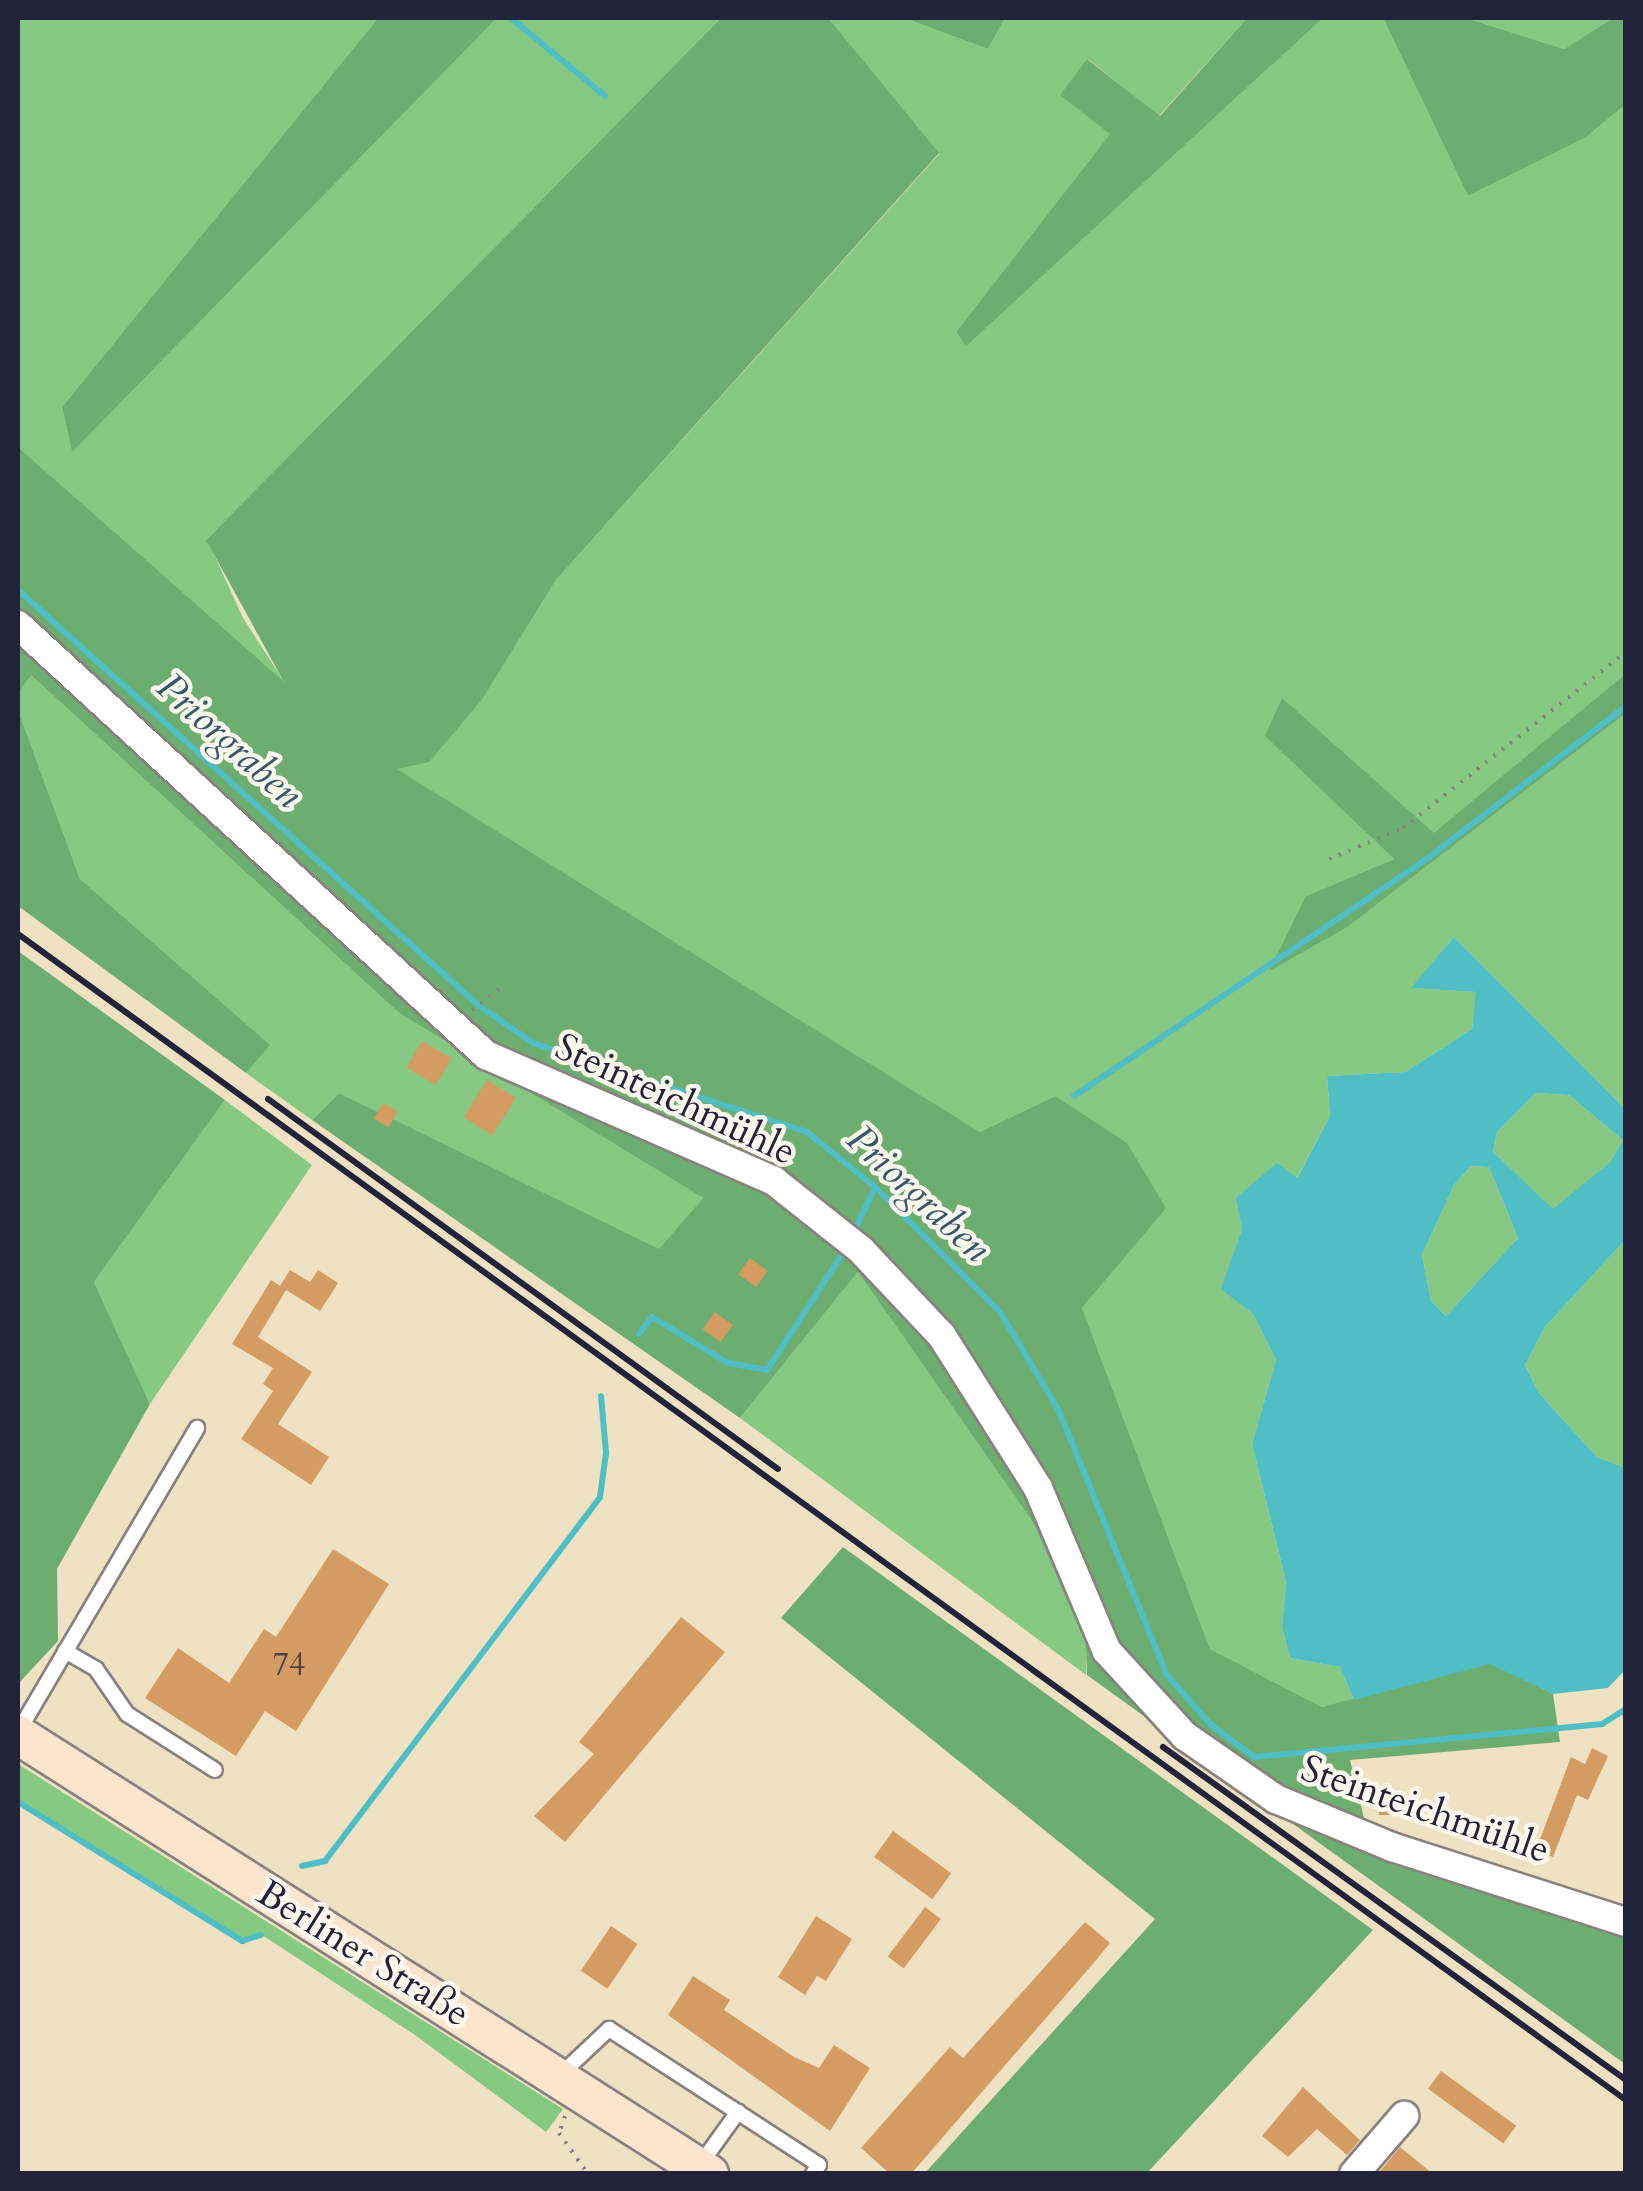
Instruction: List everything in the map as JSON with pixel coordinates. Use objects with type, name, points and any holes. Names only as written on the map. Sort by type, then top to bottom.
[{"type":"main road","name":"Berliner Straße","points":[[18,1734],[704,2170]]},
{"type":"street","name":"Steinteichmühle","points":[[18,625],[486,1055],[774,1181],[861,1250],[942,1336],[1038,1488],[1107,1650],[1185,1736],[1292,1806],[1392,1847],[1626,1922]]},
{"type":"street","points":[[1354,2174],[1404,2116]]},
{"type":"lane","points":[[18,1734],[197,1428]]},
{"type":"lane","points":[[65,1651],[96,1668],[127,1714],[216,1770]]},
{"type":"lane","points":[[565,2082],[609,2029],[820,2165],[814,2174]]},
{"type":"lane","points":[[704,2170],[738,2112]]},
{"type":"path","points":[[1329,859],[1403,828],[1626,652]]},
{"type":"path","points":[[469,1015],[482,996],[499,990]]},
{"type":"path","points":[[565,2082],[559,2133],[588,2174]]},
{"type":"green space","points":[[18,18],[378,18],[62,407],[72,451],[497,18],[721,18],[207,539],[243,618],[287,686],[18,447]]},
{"type":"green space","points":[[378,18],[497,18],[72,452],[62,407]]},
{"type":"green space","points":[[721,18],[841,18],[830,20],[939,153],[556,580],[482,700],[429,762],[397,769],[980,1132],[1055,1096],[1127,1143],[1166,1208],[1082,1308],[1210,1649],[1322,1707],[1491,1663],[1553,1694],[1560,1742],[1350,1760],[1371,1847],[1625,1926],[1625,2064],[1087,1675],[1086,1643],[1034,1524],[858,1272],[740,1418],[312,1120],[339,1093],[659,1249],[703,1198],[399,1013],[31,675],[18,693],[18,447],[284,682],[206,540]]},
{"type":"green space","points":[[904,18],[988,49],[1005,18],[1247,18],[1159,116],[1088,59],[1111,133],[956,332],[966,345],[1323,18],[1383,18],[1468,196],[1585,138],[1625,105],[1625,674],[1434,834],[1282,699],[1266,736],[1394,859],[1306,896],[1349,926],[1625,714],[1625,1109],[1454,937],[1413,988],[1477,992],[1472,1029],[1405,1072],[1327,1076],[1330,1116],[1296,1179],[1237,1198],[1242,1229],[1222,1289],[1253,1314],[1276,1360],[1252,1444],[1286,1582],[1282,1627],[1290,1658],[1340,1667],[1354,1700],[1322,1707],[1210,1649],[1082,1308],[1165,1208],[1055,1096],[980,1132],[395,768],[429,761],[482,700],[556,580],[939,154],[829,19]]},
{"type":"green space","points":[[904,18],[1005,18],[988,49]]},
{"type":"green space","points":[[1247,18],[1323,18],[966,346],[956,332],[1110,134],[1060,95],[1087,59],[1160,116]]},
{"type":"green space","points":[[1383,18],[1466,18],[1564,49],[1613,18],[1625,18],[1625,105],[1585,138],[1468,196]]},
{"type":"green space","points":[[1466,18],[1613,18],[1564,49]]},
{"type":"green space","points":[[30,674],[399,1013],[703,1198],[659,1250],[339,1093],[312,1120],[246,1073],[269,1045],[80,879],[18,710],[18,693]]},
{"type":"green space","points":[[1625,674],[1625,714],[1349,926],[1269,971],[1306,896],[1394,859],[1265,736],[1282,698],[1434,833]]},
{"type":"green space","points":[[18,710],[80,879],[270,1045],[246,1073],[18,906]]},
{"type":"green space","points":[[18,951],[225,1100],[94,1282],[150,1404],[57,1569],[58,1641],[18,1684]]},
{"type":"green space","points":[[1536,1093],[1569,1095],[1623,1140],[1610,1162],[1553,1210],[1493,1152],[1497,1132]]},
{"type":"green space","points":[[225,1100],[312,1165],[150,1404],[94,1282]]},
{"type":"green space","points":[[1471,1166],[1489,1167],[1518,1238],[1446,1316],[1431,1301],[1422,1255],[1454,1185]]},
{"type":"green space","points":[[1625,1240],[1625,1468],[1597,1457],[1538,1392],[1525,1365],[1545,1327]]},
{"type":"green space","points":[[858,1272],[1034,1524],[1087,1643],[1086,1675],[740,1418]]},
{"type":"green space","points":[[843,1547],[1373,1930],[1147,2173],[925,2173],[1155,1919],[781,1618]]},
{"type":"green space","points":[[18,1764],[563,2109],[546,2132],[415,2035],[262,1935],[242,1941],[18,1802]]},
{"type":"water","points":[[1454,937],[1625,1109],[1625,1240],[1545,1327],[1525,1365],[1538,1392],[1597,1457],[1625,1468],[1625,1670],[1608,1688],[1553,1694],[1490,1664],[1354,1700],[1340,1667],[1290,1658],[1282,1627],[1286,1582],[1252,1444],[1276,1360],[1253,1314],[1221,1289],[1242,1229],[1236,1198],[1277,1163],[1297,1178],[1330,1116],[1327,1076],[1405,1072],[1472,1029],[1476,992],[1411,988]],"holes":[[[1536,1093],[1569,1095],[1623,1140],[1610,1162],[1553,1209],[1493,1152],[1497,1132]],[[1471,1166],[1489,1167],[1518,1238],[1446,1316],[1431,1301],[1422,1255],[1454,1185]]]},
{"type":"building","points":[[422,1041],[451,1058],[436,1085],[406,1068]]},
{"type":"building","points":[[487,1080],[516,1098],[493,1135],[464,1117]]},
{"type":"building","points":[[383,1103],[398,1112],[388,1127],[374,1118]]},
{"type":"building","points":[[750,1258],[768,1271],[756,1287],[738,1274]]},
{"type":"building","points":[[290,1270],[310,1282],[318,1270],[338,1283],[320,1311],[286,1290],[258,1337],[312,1372],[278,1424],[329,1457],[311,1485],[241,1439],[273,1391],[263,1384],[273,1368],[232,1344],[271,1280],[280,1286]]},
{"type":"building","points":[[715,1312],[733,1325],[720,1342],[703,1329]]},
{"type":"building","points":[[333,1549],[389,1584],[296,1731],[265,1711],[236,1756],[145,1698],[178,1648],[229,1683],[264,1629],[276,1637]]},
{"type":"building","points":[[681,1617],[725,1652],[565,1842],[534,1816],[594,1754],[579,1742]]},
{"type":"building","points":[[1592,1748],[1608,1756],[1588,1800],[1577,1795],[1553,1857],[1536,1850],[1571,1757],[1585,1764]]},
{"type":"building","points":[[1379,1798],[1400,1798],[1400,1815],[1379,1815]]},
{"type":"building","points":[[893,1831],[951,1873],[932,1899],[874,1857]]},
{"type":"building","points":[[925,1907],[941,1919],[904,1969],[888,1957]]},
{"type":"building","points":[[816,1916],[852,1939],[826,1981],[817,1976],[805,1995],[778,1977]]},
{"type":"building","points":[[1085,1922],[1110,1943],[911,2174],[890,2174],[861,2148],[950,2047],[963,2058]]},
{"type":"building","points":[[611,1926],[638,1944],[607,1989],[581,1971]]},
{"type":"building","points":[[693,1976],[730,2000],[724,2010],[794,2057],[819,2068],[834,2045],[870,2068],[830,2131],[668,2015]]},
{"type":"building","points":[[1441,2071],[1516,2126],[1503,2143],[1428,2089]]},
{"type":"building","points":[[1303,2087],[1360,2140],[1347,2155],[1317,2129],[1288,2157],[1262,2136]]},
{"type":"building","points":[[1400,2147],[1433,2174],[1378,2174]]},
{"type":"waterway","points":[[511,18],[605,96]]},
{"type":"waterway","name":"Priorgraben","points":[[18,590],[478,1005],[533,1043],[807,1132],[875,1187],[1000,1312],[1059,1411],[1167,1675],[1210,1724],[1254,1757],[1602,1724],[1626,1709]]},
{"type":"waterway","points":[[1074,1096],[1424,861],[1626,706]]},
{"type":"waterway","points":[[856,1228],[875,1187]]},
{"type":"waterway","points":[[639,1334],[652,1317],[728,1363],[767,1370],[841,1256]]},
{"type":"waterway","points":[[302,1866],[325,1861],[600,1497],[606,1453],[601,1396]]},
{"type":"waterway","points":[[18,1802],[242,1941],[261,1935]]},
{"type":"railway","points":[[18,934],[1626,2100]]},
{"type":"railway","points":[[268,1099],[778,1469]]},
{"type":"railway","points":[[1163,1747],[1626,2080]]}]
